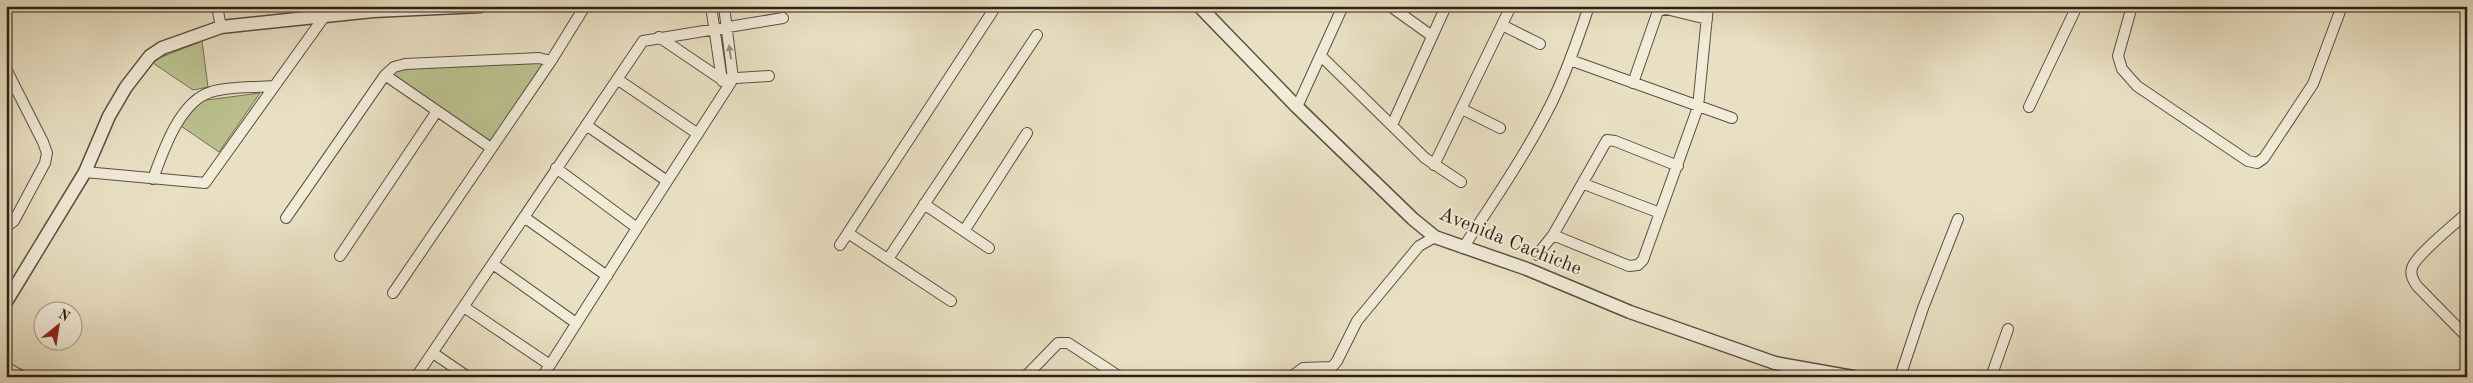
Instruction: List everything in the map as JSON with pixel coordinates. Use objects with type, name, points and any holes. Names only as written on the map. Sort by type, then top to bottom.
[{"type":"street","points":[[217,6],[221,27]]},
{"type":"street","points":[[6,302],[85,172],[109,116],[139,68],[150,56],[177,42],[221,27],[373,11],[481,6]]},
{"type":"street","points":[[392,293],[551,61],[585,6]]},
{"type":"street","points":[[711,6],[723,95]]},
{"type":"street","points":[[542,377],[733,79],[724,6]]},
{"type":"street","points":[[840,245],[996,6]]},
{"type":"street","name":"Avenida Cachiche","points":[[1199,6],[1297,107],[1413,220],[1435,237],[1526,269],[1630,312],[1774,363],[1854,377]]},
{"type":"street","points":[[1297,107],[1343,6]]},
{"type":"street","points":[[1390,6],[1432,36]]},
{"type":"street","points":[[1392,125],[1446,6]]},
{"type":"street","points":[[1434,165],[1511,6]]},
{"type":"street","points":[[1463,248],[1525,152],[1552,103],[1589,6]]},
{"type":"street","points":[[1553,235],[1629,266],[1638,265],[1643,260],[1698,107],[1708,6]]},
{"type":"street","points":[[2029,107],[2077,6]]},
{"type":"street","points":[[2132,6],[2118,56],[2122,69],[2138,86],[2241,156],[2257,163],[2264,158],[2298,110],[2313,84],[2342,6]]},
{"type":"street","points":[[1633,83],[1658,11],[1666,10],[1707,19]]},
{"type":"street","points":[[85,172],[205,183],[324,17]]},
{"type":"street","points":[[416,377],[643,41],[783,18]]},
{"type":"street","points":[[1502,25],[1540,44]]},
{"type":"street","points":[[888,259],[1037,35]]},
{"type":"street","points":[[659,37],[721,79],[769,76]]},
{"type":"street","points":[[1321,56],[1434,165],[1461,182]]},
{"type":"street","points":[[286,218],[385,75],[394,67],[405,64],[539,58],[551,61]]},
{"type":"street","points":[[1570,60],[1732,118]]},
{"type":"street","points":[[6,69],[47,153],[45,163],[14,221],[6,227]]},
{"type":"street","points":[[385,75],[491,148]]},
{"type":"street","points":[[617,79],[698,134]]},
{"type":"street","points":[[152,179],[166,142],[194,100],[212,92],[273,86]]},
{"type":"street","points":[[1462,109],[1500,128]]},
{"type":"street","points":[[340,256],[437,111]]},
{"type":"street","points":[[586,125],[667,181]]},
{"type":"street","points":[[964,231],[1027,133]]},
{"type":"street","points":[[1537,255],[1553,235],[1584,184],[1607,140],[1615,141],[1678,166]]},
{"type":"street","points":[[556,168],[637,228]]},
{"type":"street","points":[[1584,184],[1660,213]]},
{"type":"street","points":[[924,204],[989,248]]},
{"type":"street","points":[[2467,213],[2418,258],[2412,270],[2412,277],[2417,286],[2467,337]]},
{"type":"street","points":[[524,217],[607,276]]},
{"type":"street","points":[[1900,377],[1923,308],[1958,219]]},
{"type":"street","points":[[848,233],[951,301]]},
{"type":"street","points":[[1291,377],[1303,368],[1332,367],[1337,361],[1357,321],[1419,246],[1435,237]]},
{"type":"street","points":[[493,264],[576,324]]},
{"type":"street","points":[[464,307],[550,365]]},
{"type":"street","points":[[1992,377],[2008,328]]},
{"type":"street","points":[[1025,377],[1058,343],[1068,344],[1106,373],[1120,377]]},
{"type":"street","points":[[433,353],[468,377]]},
{"type":"street","points":[[6,367],[20,376]]},
{"type":"green space","points":[[202,41],[208,87],[193,90],[153,63],[159,58]]},
{"type":"green space","points":[[538,61],[543,66],[491,143],[393,78],[393,73],[406,68]]},
{"type":"green space","points":[[260,93],[219,152],[181,126],[199,101]]}]
